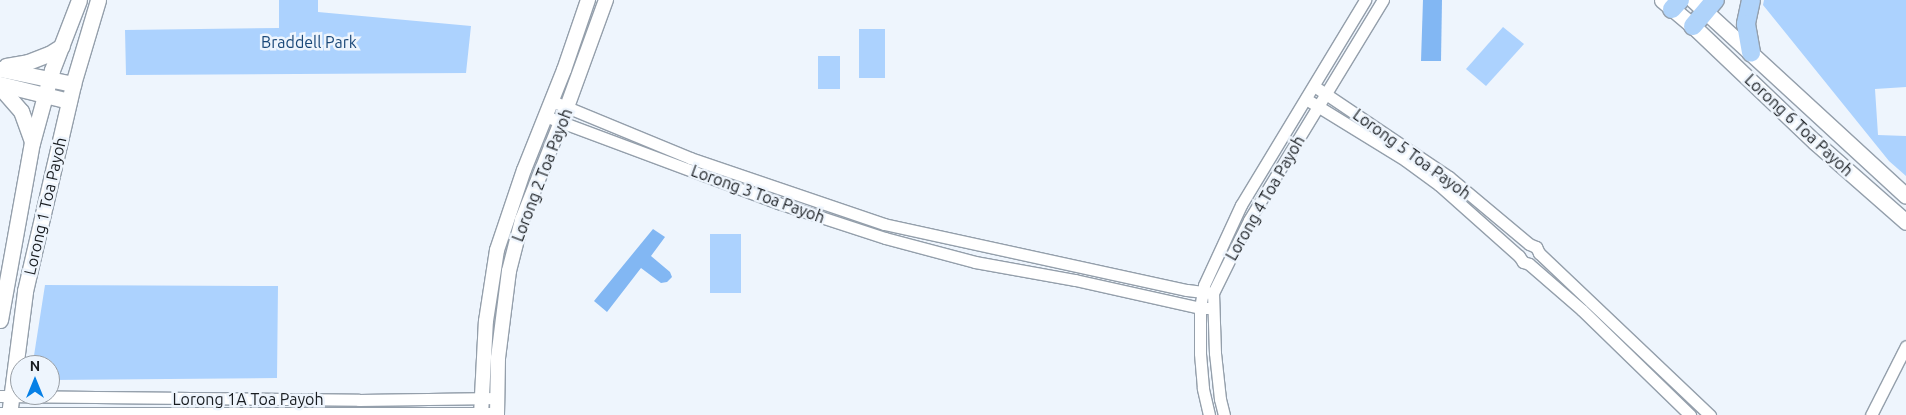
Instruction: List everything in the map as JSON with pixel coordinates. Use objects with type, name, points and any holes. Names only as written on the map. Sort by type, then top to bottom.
[{"type":"main road","name":"Lorong 1 Toa Payoh","points":[[0,320],[32,143],[44,94],[79,0]]},
{"type":"main road","name":"Lorong 1 Toa Payoh","points":[[6,414],[6,396],[26,291],[73,84],[98,0]]},
{"type":"main road","points":[[1751,0],[1746,24],[1751,53]]},
{"type":"main road","name":"Lorong 6 Toa Payoh","points":[[1671,3],[1815,142],[1905,218]]},
{"type":"main road","name":"Lorong 6 Toa Payoh","points":[[1693,26],[1704,4],[1751,53],[1902,193],[1906,204]]},
{"type":"main road","points":[[0,68],[28,62],[49,54],[62,46]]},
{"type":"main road","points":[[0,68],[73,84]]},
{"type":"main road","points":[[0,85],[69,101]]},
{"type":"main road","points":[[0,85],[21,111],[32,143]]},
{"type":"street","name":"Lorong 2 Toa Payoh","points":[[480,414],[486,313],[497,250],[524,170],[552,101],[588,0]]},
{"type":"street","name":"Lorong 2 Toa Payoh","points":[[497,414],[498,358],[513,253],[522,220],[567,107],[606,0]]},
{"type":"street","name":"Lorong 4 Toa Payoh","points":[[1210,415],[1203,388],[1200,354],[1207,292],[1242,205],[1365,0]]},
{"type":"street","name":"Lorong 4 Toa Payoh","points":[[1207,292],[1383,0]]},
{"type":"street","name":"Lorong 5 Toa Payoh","points":[[1314,86],[1449,177],[1529,244],[1536,247],[1539,253],[1710,415]]},
{"type":"street","name":"Lorong 5 Toa Payoh","points":[[1306,99],[1405,160],[1439,185],[1519,256],[1523,262],[1529,264],[1582,310],[1690,415]]},
{"type":"street","name":"Lorong 3 Toa Payoh","points":[[552,101],[690,158],[826,206],[884,224],[1207,292]]},
{"type":"street","name":"Lorong 3 Toa Payoh","points":[[545,116],[560,124],[778,203],[885,238],[975,262],[1076,280],[1206,308]]},
{"type":"street","points":[[1519,256],[1522,248],[1529,244]]},
{"type":"street","points":[[975,262],[980,245]]},
{"type":"street","points":[[1529,264],[1537,261],[1539,253]]},
{"type":"street","name":"Lorong 4 Toa Payoh","points":[[1206,308],[1224,415]]},
{"type":"street","points":[[1871,415],[1906,346]]},
{"type":"street","name":"Lorong 1A Toa Payoh","points":[[6,396],[366,400],[496,398]]},
{"type":"street","points":[[366,400],[366,413]]},
{"type":"street","name":"Lorong 1A Toa Payoh","points":[[6,414],[497,414]]},
{"type":"green space","name":"Braddell Park","points":[[279,0],[318,0],[318,12],[471,26],[466,73],[126,75],[125,30],[279,28]]},
{"type":"green space","points":[[1764,0],[1906,0],[1906,87],[1875,89],[1878,135],[1906,136],[1906,176],[1889,161],[1763,5]]},
{"type":"green space","points":[[1503,27],[1524,44],[1486,86],[1466,69]]},
{"type":"green space","points":[[859,29],[885,29],[885,78],[859,78]]},
{"type":"green space","points":[[818,56],[840,56],[840,89],[818,89]]},
{"type":"green space","points":[[710,234],[741,234],[741,293],[710,293]]},
{"type":"green space","points":[[45,285],[278,286],[277,378],[60,380],[60,355],[34,355]]},
{"type":"shaded area","points":[[1423,0],[1442,0],[1441,61],[1421,61]]},
{"type":"shaded area","points":[[653,229],[665,237],[651,256],[670,272],[672,277],[667,282],[661,283],[641,268],[607,312],[594,301]]}]
